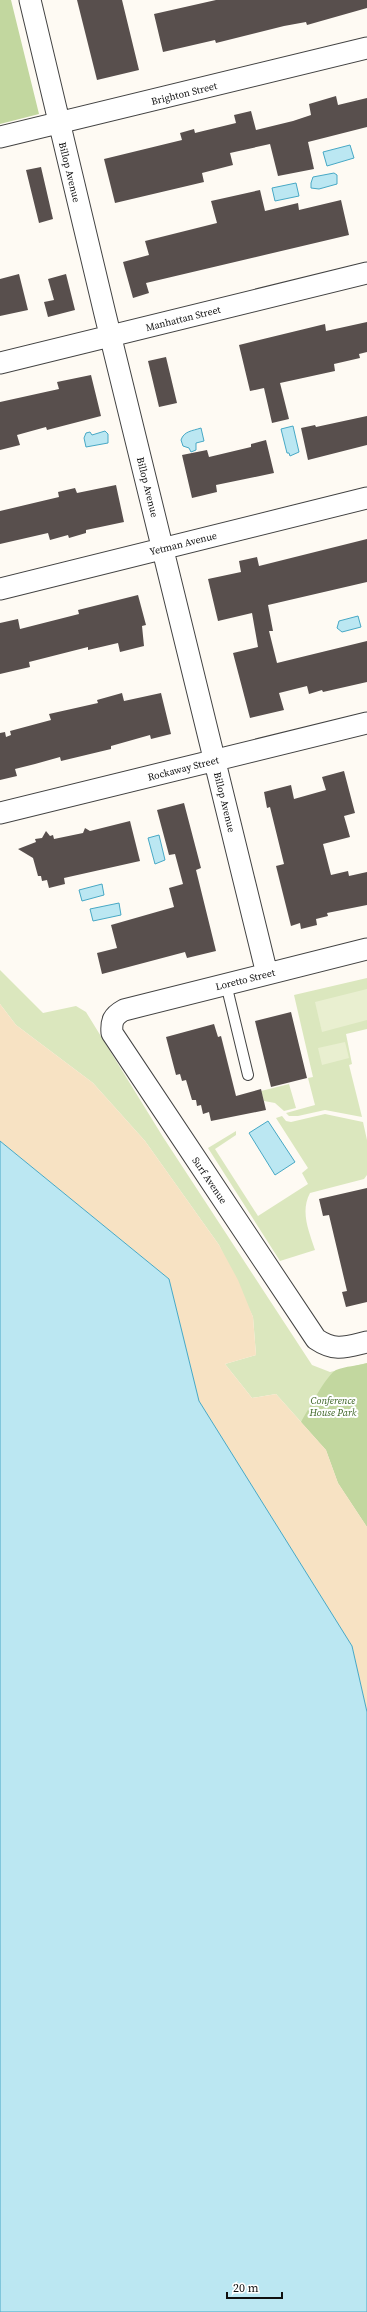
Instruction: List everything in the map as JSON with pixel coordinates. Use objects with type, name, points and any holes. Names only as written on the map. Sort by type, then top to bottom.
[{"type":"street","name":"Billop Avenue","points":[[30,0],[58,123],[267,974]]},
{"type":"street","name":"Brighton Street","points":[[0,137],[367,48]]},
{"type":"street","name":"Manhattan Street","points":[[0,363],[367,273]]},
{"type":"street","name":"Yetman Avenue","points":[[0,589],[367,498]]},
{"type":"street","name":"Rockaway Street","points":[[0,813],[367,723]]},
{"type":"street","name":"Loretto Street","points":[[124,1010],[367,949]]},
{"type":"street","name":"Surf Avenue","points":[[124,1010],[117,1014],[111,1022],[112,1033],[316,1339],[327,1347],[343,1348],[367,1342]]},
{"type":"lane","points":[[226,984],[248,1075]]},
{"type":"green space","points":[[0,0],[11,0],[39,114],[0,124]]},
{"type":"green space","name":"Conference House Park","points":[[0,970],[43,1013],[76,1006],[86,1012],[163,1137],[312,1365],[330,1372],[367,1363],[367,1527],[338,1483],[326,1450],[276,1394],[252,1398],[225,1364],[256,1355],[253,1317],[219,1245],[145,1141],[93,1083],[16,1025],[0,1004]]},
{"type":"green space","points":[[367,978],[367,1029],[346,1034],[352,1064],[349,1065],[362,1117],[325,1110],[298,1116],[289,1116],[286,1113],[315,1105],[308,1078],[313,1077],[294,995]]},
{"type":"green space","points":[[367,989],[367,1020],[322,1032],[315,1002]]},
{"type":"green space","points":[[345,1042],[349,1058],[322,1065],[318,1048]]},
{"type":"green space","points":[[289,1084],[296,1108],[284,1111],[275,1103],[264,1101],[261,1091]]},
{"type":"green space","points":[[325,1114],[363,1122],[367,1140],[367,1175],[364,1179],[310,1193],[306,1207],[306,1222],[315,1250],[280,1261],[208,1148],[236,1131],[236,1135],[215,1149],[258,1216],[308,1184],[302,1173],[308,1168],[276,1118],[282,1116],[286,1121],[291,1122]]},
{"type":"green space","points":[[367,1363],[367,1527],[338,1483],[326,1450],[301,1422],[312,1402],[332,1373],[336,1370]]},
{"type":"sand","points":[[0,1004],[16,1025],[93,1083],[145,1141],[219,1245],[238,1280],[253,1317],[256,1355],[225,1364],[252,1398],[276,1394],[326,1450],[338,1483],[367,1527],[367,1712],[352,1646],[199,1401],[169,1279],[0,1141]]},
{"type":"water","points":[[350,145],[354,158],[327,166],[323,152]]},
{"type":"water","points":[[334,173],[337,175],[337,184],[319,189],[311,188],[313,177]]},
{"type":"water","points":[[296,183],[299,196],[275,201],[272,188]]},
{"type":"water","points":[[293,426],[299,452],[290,456],[289,453],[287,453],[281,429]]},
{"type":"water","points":[[201,428],[204,441],[196,443],[196,450],[191,452],[189,448],[183,446],[181,440],[182,437],[186,433]]},
{"type":"water","points":[[105,431],[108,434],[108,443],[86,447],[84,438],[86,433],[90,432],[92,435]]},
{"type":"water","points":[[358,616],[361,627],[342,632],[337,628],[339,621]]},
{"type":"water","points":[[159,835],[165,860],[155,864],[148,838]]},
{"type":"water","points":[[102,884],[104,895],[82,901],[79,890]]},
{"type":"water","points":[[119,903],[121,915],[93,921],[90,909]]},
{"type":"water","points":[[268,1121],[295,1162],[275,1175],[249,1133]]},
{"type":"water","points":[[0,1141],[169,1279],[199,1401],[352,1646],[367,1712],[367,2312],[0,2312]]},
{"type":"building","points":[[77,0],[122,0],[139,70],[97,80]]},
{"type":"building","points":[[216,0],[367,0],[367,8],[307,25],[306,22],[284,26],[216,43],[215,40],[163,52],[154,14]]},
{"type":"building","points":[[336,96],[338,105],[367,98],[367,127],[308,142],[314,169],[278,176],[270,144],[230,153],[233,165],[202,173],[204,182],[115,203],[104,159],[182,140],[180,133],[194,129],[195,133],[236,123],[234,115],[251,111],[256,130],[293,121],[311,115],[309,104]]},
{"type":"building","points":[[41,167],[53,219],[39,223],[26,170]]},
{"type":"building","points":[[260,190],[265,211],[298,203],[299,210],[341,200],[349,235],[146,283],[149,293],[133,298],[123,262],[149,255],[145,241],[217,223],[211,201]]},
{"type":"building","points":[[19,274],[28,310],[0,316],[0,279]]},
{"type":"building","points":[[66,274],[75,310],[48,317],[44,302],[54,300],[48,279]]},
{"type":"building","points":[[367,322],[367,352],[359,354],[360,358],[334,364],[335,371],[280,383],[289,419],[272,423],[264,388],[250,391],[239,345],[325,324],[326,331]]},
{"type":"building","points":[[166,357],[177,403],[159,407],[148,361]]},
{"type":"building","points":[[91,375],[101,416],[47,430],[46,427],[17,435],[20,445],[0,450],[0,402],[59,389],[57,382]]},
{"type":"building","points":[[367,416],[367,445],[308,460],[301,428],[315,425],[316,427]]},
{"type":"building","points":[[266,440],[274,473],[216,485],[217,492],[192,498],[182,455],[207,450],[209,457],[251,447],[251,444]]},
{"type":"building","points":[[116,485],[124,522],[86,530],[86,533],[69,538],[68,535],[50,540],[48,533],[0,544],[0,511],[59,497],[58,492],[75,488],[77,493]]},
{"type":"building","points":[[367,539],[367,582],[268,605],[273,631],[269,631],[277,663],[367,641],[367,682],[323,692],[322,690],[309,694],[307,686],[279,693],[284,710],[250,718],[233,653],[258,647],[252,613],[218,621],[208,579],[241,572],[239,561],[257,557],[259,566]]},
{"type":"building","points":[[138,595],[146,625],[142,626],[144,646],[120,652],[118,643],[88,650],[88,647],[29,662],[30,667],[0,674],[0,623],[18,619],[20,629],[79,614],[78,610]]},
{"type":"building","points":[[122,693],[124,701],[161,693],[171,734],[151,739],[150,735],[111,746],[111,749],[61,761],[60,757],[15,769],[17,776],[0,780],[0,733],[5,732],[6,737],[11,735],[10,731],[51,720],[49,714],[98,703],[97,700]]},
{"type":"building","points":[[344,771],[355,813],[344,816],[350,837],[323,844],[331,875],[348,871],[349,876],[367,872],[367,905],[327,913],[328,916],[316,919],[317,925],[301,929],[300,923],[291,926],[276,866],[284,864],[270,807],[267,808],[264,792],[291,785],[294,799],[326,790],[322,777]]},
{"type":"building","points":[[184,803],[201,868],[196,870],[216,951],[187,958],[185,952],[102,974],[97,953],[117,948],[111,925],[174,907],[169,888],[183,884],[175,854],[169,855],[157,810]]},
{"type":"building","points":[[130,821],[140,861],[64,878],[65,884],[49,888],[47,880],[42,881],[41,876],[38,876],[33,858],[18,849],[36,842],[35,839],[42,838],[46,831],[50,836],[53,835],[54,839],[83,833],[85,828],[90,831]]},
{"type":"building","points":[[291,1012],[307,1078],[271,1087],[255,1021]]},
{"type":"building","points":[[214,1024],[218,1037],[221,1036],[236,1096],[261,1089],[266,1110],[211,1121],[209,1112],[203,1114],[201,1105],[197,1106],[196,1100],[192,1100],[186,1080],[182,1081],[180,1074],[176,1075],[166,1037]]},
{"type":"building","points":[[367,1188],[367,1302],[346,1307],[342,1292],[347,1291],[329,1215],[323,1216],[319,1199]]}]
